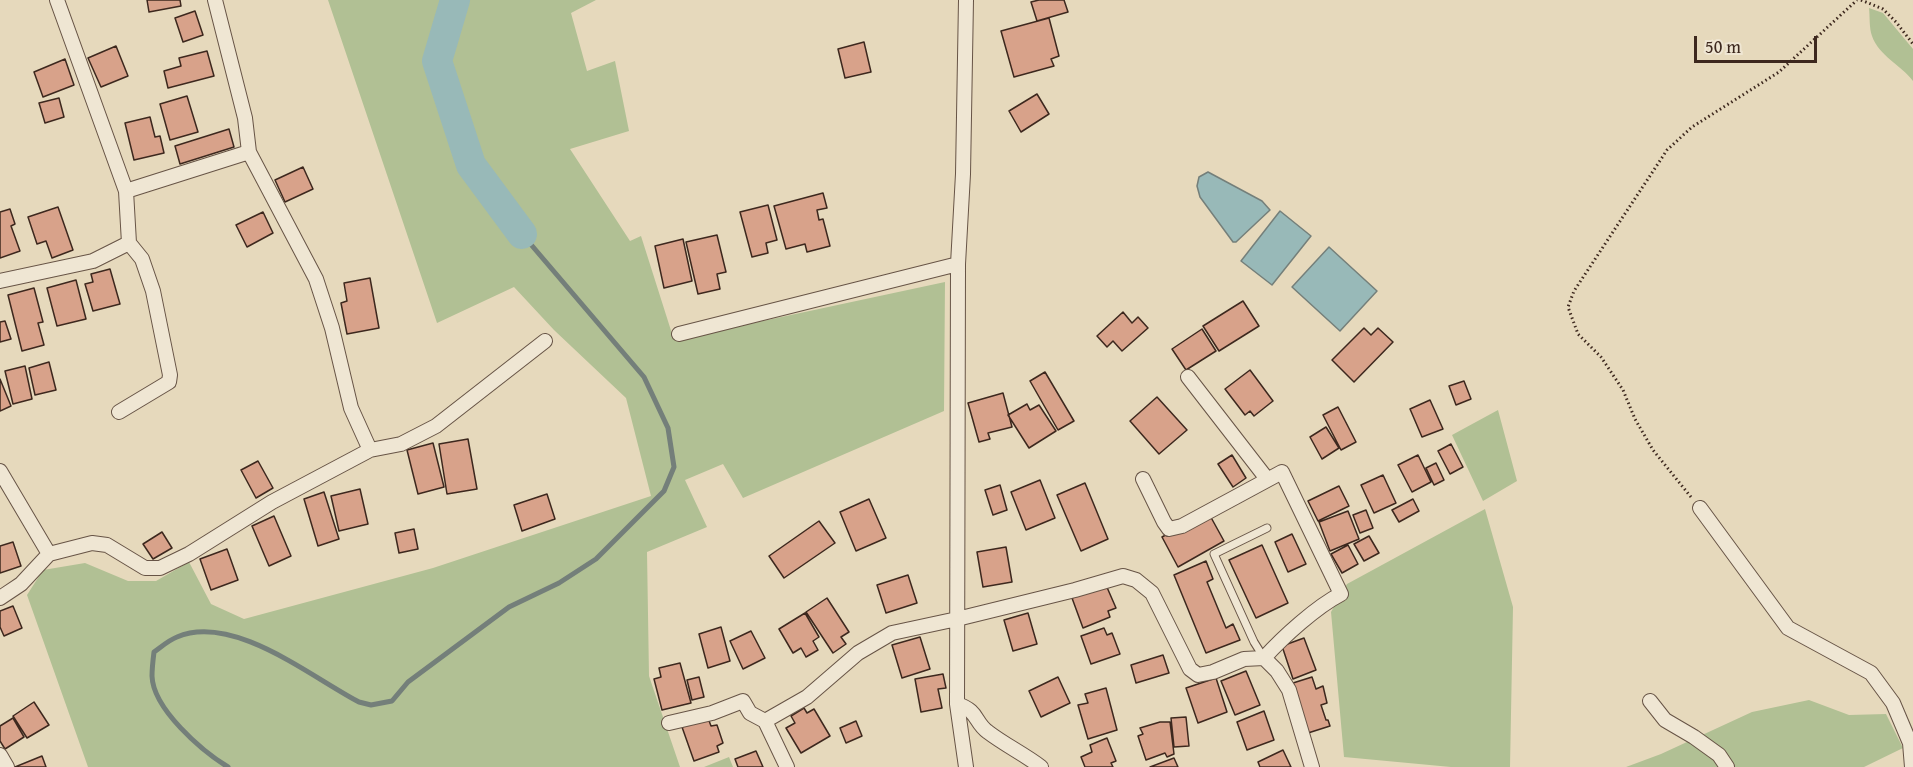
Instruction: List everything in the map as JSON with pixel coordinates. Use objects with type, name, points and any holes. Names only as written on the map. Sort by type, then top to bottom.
[{"type":"street","points":[[57,0],[126,190],[129,243],[142,259],[153,291],[170,375],[168,382],[119,412]]},
{"type":"street","points":[[215,0],[245,118],[249,152],[315,279],[332,328],[351,408],[370,450]]},
{"type":"street","points":[[966,0],[963,174],[958,264],[957,619],[957,704],[966,767]]},
{"type":"street","points":[[126,190],[249,152]]},
{"type":"street","points":[[0,281],[93,261],[129,243]]},
{"type":"street","points":[[679,334],[958,264]]},
{"type":"street","points":[[0,598],[21,584],[50,554],[92,543],[107,545],[145,568],[160,568],[189,554],[272,502],[370,450],[401,444],[436,426],[545,341]]},
{"type":"street","points":[[1188,376],[1267,479]]},
{"type":"street","points":[[0,471],[50,554]]},
{"type":"street","points":[[765,721],[807,697],[858,653],[892,633],[1075,590],[1123,576],[1136,580],[1152,593],[1190,669],[1198,675],[1244,660],[1264,658],[1278,642],[1327,602],[1341,594],[1282,472],[1182,526],[1169,529],[1143,479]]},
{"type":"street","points":[[1700,508],[1788,628],[1871,673],[1893,703],[1910,743],[1912,767]]},
{"type":"street","points":[[1264,658],[1277,671],[1290,690],[1312,767]]},
{"type":"street","points":[[669,723],[712,714],[743,701],[750,713],[765,721],[787,767]]},
{"type":"street","points":[[1650,701],[1665,720],[1719,755],[1727,767]]},
{"type":"street","points":[[957,704],[968,708],[985,731],[1041,767]]},
{"type":"street","points":[[0,755],[7,767]]},
{"type":"lane","points":[[1264,658],[1254,642],[1214,554],[1267,528]]},
{"type":"path","points":[[1700,508],[1653,450],[1635,419],[1623,390],[1601,357],[1578,334],[1568,308],[1574,291],[1667,150],[1692,127],[1779,72],[1859,0],[1883,9],[1913,44]]},
{"type":"green space","points":[[328,0],[596,0],[571,13],[587,71],[615,61],[629,131],[570,149],[630,241],[641,236],[674,340],[945,282],[944,411],[743,498],[723,464],[685,480],[707,527],[647,552],[649,676],[680,767],[88,767],[27,595],[43,570],[85,563],[128,581],[156,581],[189,562],[211,604],[244,619],[433,568],[651,496],[626,398],[554,330],[514,287],[437,323]]},
{"type":"green space","points":[[1869,8],[1883,13],[1913,49],[1913,81],[1875,43],[1870,29]]},
{"type":"green space","points":[[1498,410],[1517,481],[1483,501],[1452,435]]},
{"type":"green space","points":[[1485,509],[1513,607],[1510,767],[1451,767],[1344,757],[1331,612],[1347,584]]},
{"type":"green space","points":[[1809,700],[1849,715],[1886,714],[1903,748],[1864,767],[1626,767],[1661,754],[1752,712]]},
{"type":"green space","points":[[729,757],[733,767],[704,767]]},
{"type":"water","points":[[1208,172],[1262,201],[1270,210],[1236,242],[1233,242],[1200,197],[1197,186],[1199,177]]},
{"type":"water","points":[[1280,211],[1311,236],[1272,285],[1241,261]]},
{"type":"water","points":[[1329,247],[1377,291],[1340,331],[1292,287]]},
{"type":"building","points":[[147,0],[180,0],[181,6],[149,12]]},
{"type":"building","points":[[1064,0],[1068,12],[1037,21],[1031,2]]},
{"type":"building","points":[[195,11],[203,35],[183,42],[175,18]]},
{"type":"building","points":[[1049,18],[1059,56],[1051,59],[1054,66],[1014,77],[1001,31]]},
{"type":"building","points":[[864,42],[871,72],[845,78],[838,49]]},
{"type":"building","points":[[116,46],[128,76],[101,87],[88,58]]},
{"type":"building","points":[[207,51],[214,76],[168,88],[164,71],[181,66],[179,58]]},
{"type":"building","points":[[65,59],[74,85],[43,97],[34,72]]},
{"type":"building","points":[[1037,94],[1049,114],[1021,132],[1009,111]]},
{"type":"building","points":[[187,96],[198,132],[170,140],[160,104]]},
{"type":"building","points":[[59,98],[64,117],[45,123],[39,103]]},
{"type":"building","points":[[150,117],[155,137],[160,136],[164,153],[134,160],[125,123]]},
{"type":"building","points":[[229,129],[234,147],[180,164],[175,146]]},
{"type":"building","points":[[303,167],[313,189],[285,202],[275,180]]},
{"type":"building","points":[[823,193],[827,208],[817,210],[819,220],[823,219],[830,246],[807,252],[805,244],[786,249],[774,206]]},
{"type":"building","points":[[768,205],[777,240],[766,243],[768,253],[752,257],[740,212]]},
{"type":"building","points":[[58,207],[73,250],[52,258],[46,241],[37,244],[28,217]]},
{"type":"building","points":[[10,209],[15,224],[11,226],[20,251],[0,258],[0,212]]},
{"type":"building","points":[[263,212],[273,233],[247,247],[236,225]]},
{"type":"building","points":[[717,235],[726,272],[717,274],[720,289],[698,294],[686,242]]},
{"type":"building","points":[[683,239],[692,281],[664,288],[655,246]]},
{"type":"building","points":[[110,269],[120,304],[93,311],[85,284],[93,282],[91,274]]},
{"type":"building","points":[[370,278],[379,328],[347,334],[341,303],[347,301],[344,283]]},
{"type":"building","points":[[76,280],[86,319],[57,326],[47,288]]},
{"type":"building","points":[[34,288],[43,322],[38,323],[44,345],[22,351],[8,295]]},
{"type":"building","points":[[1243,301],[1259,326],[1219,351],[1203,326]]},
{"type":"building","points":[[1123,312],[1132,323],[1138,317],[1148,328],[1122,351],[1113,341],[1107,347],[1097,336]]},
{"type":"building","points":[[5,321],[11,339],[0,342],[0,322]]},
{"type":"building","points":[[1364,328],[1371,335],[1378,328],[1393,342],[1354,382],[1332,360]]},
{"type":"building","points":[[1202,329],[1216,351],[1186,370],[1172,349]]},
{"type":"building","points":[[49,362],[56,390],[35,395],[29,368]]},
{"type":"building","points":[[25,366],[32,399],[13,404],[5,371]]},
{"type":"building","points":[[1250,370],[1273,401],[1254,416],[1250,411],[1245,415],[1225,389]]},
{"type":"building","points":[[1045,372],[1074,421],[1058,430],[1030,381]]},
{"type":"building","points":[[0,379],[11,406],[0,411]]},
{"type":"building","points":[[1464,381],[1471,399],[1456,405],[1449,386]]},
{"type":"building","points":[[1003,393],[1012,427],[988,433],[990,439],[979,442],[968,403]]},
{"type":"building","points":[[1157,397],[1187,430],[1159,454],[1130,421]]},
{"type":"building","points":[[1430,400],[1443,429],[1422,437],[1410,409]]},
{"type":"building","points":[[1027,404],[1030,410],[1039,405],[1056,431],[1029,448],[1008,415]]},
{"type":"building","points":[[1338,407],[1356,442],[1341,450],[1323,415]]},
{"type":"building","points":[[1326,427],[1339,448],[1322,459],[1310,437]]},
{"type":"building","points":[[468,439],[477,489],[447,494],[439,444]]},
{"type":"building","points":[[433,443],[444,487],[418,494],[407,450]]},
{"type":"building","points":[[1451,444],[1463,467],[1450,474],[1438,451]]},
{"type":"building","points":[[1232,455],[1246,478],[1233,487],[1218,464]]},
{"type":"building","points":[[1418,455],[1431,482],[1412,492],[1398,465]]},
{"type":"building","points":[[258,461],[273,488],[256,498],[241,470]]},
{"type":"building","points":[[1436,463],[1444,480],[1434,485],[1426,468]]},
{"type":"building","points":[[1383,475],[1396,503],[1374,513],[1361,485]]},
{"type":"building","points":[[1040,480],[1055,518],[1026,530],[1011,492]]},
{"type":"building","points":[[1085,483],[1108,539],[1081,551],[1057,495]]},
{"type":"building","points":[[1000,485],[1007,510],[993,515],[985,490]]},
{"type":"building","points":[[1339,486],[1349,506],[1318,521],[1308,501]]},
{"type":"building","points":[[360,489],[368,524],[339,531],[331,496]]},
{"type":"building","points":[[324,492],[339,539],[318,546],[304,499]]},
{"type":"building","points":[[547,494],[555,519],[522,531],[514,505]]},
{"type":"building","points":[[869,499],[886,538],[856,551],[840,512]]},
{"type":"building","points":[[1413,499],[1419,511],[1399,522],[1392,510]]},
{"type":"building","points":[[1366,510],[1373,528],[1360,533],[1353,515]]},
{"type":"building","points":[[1348,511],[1359,539],[1330,551],[1319,522]]},
{"type":"building","points":[[1208,512],[1224,541],[1178,567],[1162,537]]},
{"type":"building","points":[[274,516],[291,556],[269,566],[252,526]]},
{"type":"building","points":[[819,521],[835,543],[784,578],[769,556]]},
{"type":"building","points":[[414,529],[418,549],[399,553],[395,533]]},
{"type":"building","points":[[162,532],[172,548],[153,559],[143,544]]},
{"type":"building","points":[[1292,534],[1306,564],[1288,572],[1275,542]]},
{"type":"building","points":[[1369,536],[1379,553],[1364,561],[1354,544]]},
{"type":"building","points":[[13,542],[21,566],[0,573],[0,546]]},
{"type":"building","points":[[1262,545],[1288,603],[1256,618],[1229,560]]},
{"type":"building","points":[[1348,545],[1358,564],[1342,573],[1331,554]]},
{"type":"building","points":[[1006,547],[1012,582],[983,587],[977,552]]},
{"type":"building","points":[[227,549],[238,580],[211,590],[200,559]]},
{"type":"building","points":[[1206,561],[1213,579],[1207,582],[1226,628],[1233,624],[1240,640],[1206,653],[1174,575]]},
{"type":"building","points":[[908,575],[917,603],[886,613],[877,585]]},
{"type":"building","points":[[1106,585],[1116,608],[1108,611],[1110,617],[1083,628],[1072,598]]},
{"type":"building","points":[[827,598],[849,632],[841,637],[846,644],[833,653],[806,612]]},
{"type":"building","points":[[13,606],[22,628],[4,636],[0,627],[0,611]]},
{"type":"building","points":[[805,613],[819,637],[813,641],[818,650],[806,657],[801,648],[793,653],[779,629]]},
{"type":"building","points":[[1028,613],[1037,644],[1013,651],[1004,620]]},
{"type":"building","points":[[721,627],[730,661],[708,668],[699,634]]},
{"type":"building","points":[[1104,628],[1107,635],[1112,633],[1120,654],[1091,664],[1081,636]]},
{"type":"building","points":[[751,631],[765,658],[743,669],[730,641]]},
{"type":"building","points":[[920,637],[930,669],[902,678],[892,645]]},
{"type":"building","points":[[1304,638],[1316,670],[1293,679],[1282,646]]},
{"type":"building","points":[[1163,655],[1169,673],[1136,683],[1131,665]]},
{"type":"building","points":[[680,663],[691,703],[662,710],[654,679],[661,677],[659,668]]},
{"type":"building","points":[[1246,671],[1260,705],[1235,715],[1221,681]]},
{"type":"building","points":[[943,674],[946,688],[938,689],[942,708],[921,712],[915,679]]},
{"type":"building","points":[[699,677],[704,697],[692,700],[687,680]]},
{"type":"building","points":[[1058,677],[1070,703],[1041,717],[1029,691]]},
{"type":"building","points":[[1312,677],[1316,689],[1323,686],[1327,703],[1321,705],[1330,726],[1308,733],[1293,683]]},
{"type":"building","points":[[1216,678],[1227,712],[1198,723],[1186,688]]},
{"type":"building","points":[[1106,688],[1117,730],[1088,739],[1078,705],[1088,703],[1085,694]]},
{"type":"building","points":[[34,702],[49,725],[27,738],[13,716]]},
{"type":"building","points":[[804,708],[807,713],[814,709],[830,736],[801,753],[786,728],[795,723],[791,716]]},
{"type":"building","points":[[1264,711],[1274,740],[1247,750],[1237,722]]},
{"type":"building","points":[[1186,717],[1189,746],[1174,747],[1171,718]]},
{"type":"building","points":[[13,718],[24,737],[5,749],[0,741],[0,726]]},
{"type":"building","points":[[708,718],[711,726],[717,725],[723,743],[717,746],[719,752],[694,761],[682,727]]},
{"type":"building","points":[[856,721],[862,736],[846,743],[840,728]]},
{"type":"building","points":[[1160,722],[1170,722],[1174,754],[1167,757],[1165,753],[1146,760],[1138,736],[1143,734],[1140,728]]},
{"type":"building","points":[[1107,738],[1116,761],[1111,763],[1113,767],[1085,767],[1081,757],[1092,752],[1090,745]]},
{"type":"building","points":[[1283,750],[1291,767],[1260,767],[1258,762]]},
{"type":"building","points":[[756,751],[763,767],[738,767],[735,759]]},
{"type":"building","points":[[42,756],[46,767],[15,767]]},
{"type":"building","points":[[1174,758],[1178,767],[1150,767]]},
{"type":"waterway","points":[[455,0],[437,61],[471,165],[522,234]]},
{"type":"waterway","points":[[228,767],[205,751],[181,728],[154,689],[152,676],[154,652],[168,642],[177,637],[199,632],[222,634],[247,640],[295,664],[359,702],[371,705],[392,701],[408,682],[509,607],[559,583],[596,559],[664,491],[674,467],[668,428],[644,377],[522,234]]}]
